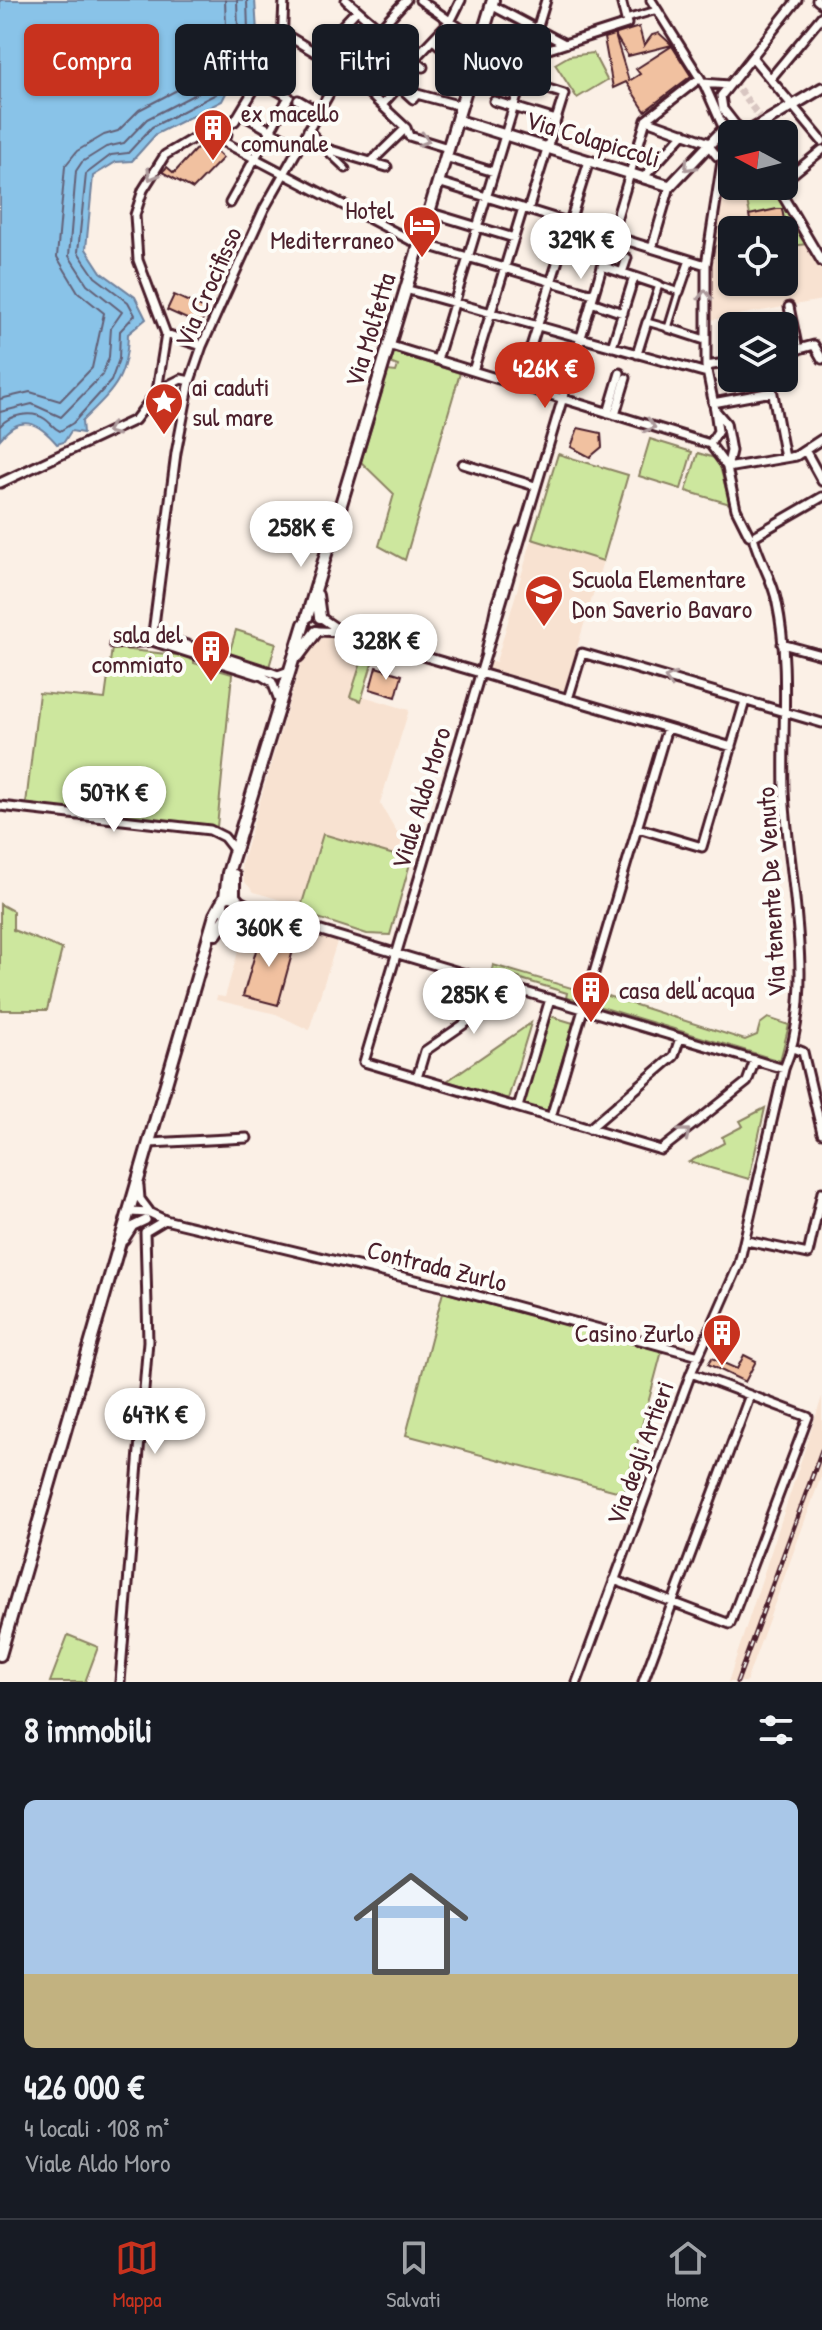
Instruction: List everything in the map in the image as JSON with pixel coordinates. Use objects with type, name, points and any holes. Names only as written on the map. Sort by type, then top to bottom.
[{"type":"main road","name":"Via Molfetta","points":[[484,24],[489,3]]},
{"type":"main road","name":"Via Molfetta","points":[[331,535],[464,96]]},
{"type":"main road","points":[[0,1655],[215,915],[230,903],[234,873],[295,667],[307,641],[322,623],[317,594],[331,535]]},
{"type":"main road","points":[[230,903],[235,851],[331,535]]},
{"type":"main road","points":[[305,621],[312,614],[320,617]]},
{"type":"main road","points":[[305,621],[307,630],[317,632]]},
{"type":"street","points":[[283,24],[284,0]]},
{"type":"street","points":[[346,0],[373,24]]},
{"type":"street","name":"Via Crocifisso","points":[[385,24],[406,0]]},
{"type":"street","points":[[420,0],[457,24]]},
{"type":"street","points":[[419,54],[451,20],[461,0]]},
{"type":"street","points":[[539,24],[546,0]]},
{"type":"street","points":[[551,47],[627,24],[621,0]]},
{"type":"street","points":[[651,0],[701,80],[720,120]]},
{"type":"street","points":[[732,120],[720,104],[729,85],[797,0]]},
{"type":"street","points":[[817,0],[822,4]]},
{"type":"street","points":[[489,3],[526,24]]},
{"type":"street","points":[[344,24],[357,10]]},
{"type":"street","points":[[626,19],[657,10]]},
{"type":"street","points":[[771,78],[822,16]]},
{"type":"street","points":[[551,37],[563,43]]},
{"type":"street","points":[[752,57],[822,141]]},
{"type":"street","points":[[419,63],[423,67]]},
{"type":"street","points":[[646,120],[701,80],[729,85]]},
{"type":"street","points":[[764,120],[822,88]]},
{"type":"street","points":[[473,371],[514,238],[564,94],[551,90]]},
{"type":"street","points":[[419,95],[461,106]]},
{"type":"street","points":[[0,483],[135,420],[149,404],[157,391],[166,334],[138,260],[135,215],[143,190],[165,155],[202,133],[226,136],[224,127],[240,113],[250,96]]},
{"type":"street","points":[[230,203],[287,96]]},
{"type":"street","name":"Via Crocifisso","points":[[152,638],[182,415],[190,381],[202,346],[282,175],[328,96]]},
{"type":"street","points":[[372,96],[406,128],[409,136],[494,172]]},
{"type":"street","points":[[382,105],[390,96]]},
{"type":"street","points":[[437,360],[517,96]]},
{"type":"street","points":[[298,100],[319,112]]},
{"type":"street","points":[[494,101],[556,120]]},
{"type":"street","points":[[240,113],[299,147]]},
{"type":"street","name":"Via Colapiccoli","points":[[457,120],[670,186]]},
{"type":"street","points":[[646,120],[710,144]]},
{"type":"street","name":"Viale Aldo Moro","points":[[417,1078],[364,1062],[480,672],[486,639],[511,554],[523,527],[646,120]]},
{"type":"street","points":[[371,162],[406,128]]},
{"type":"street","points":[[308,130],[346,169]]},
{"type":"street","points":[[643,178],[684,133]]},
{"type":"street","points":[[652,248],[670,186],[718,135]]},
{"type":"street","points":[[215,136],[254,161],[419,243],[551,282],[623,313]]},
{"type":"street","points":[[710,144],[712,152],[718,154]]},
{"type":"street","points":[[324,148],[387,167]]},
{"type":"street","points":[[798,170],[822,150]]},
{"type":"street","points":[[519,385],[589,161]]},
{"type":"street","points":[[438,182],[706,265]]},
{"type":"street","name":"Via tenente De Venuto","points":[[718,187],[706,265],[706,370],[714,406],[726,423],[731,451],[727,468],[736,509],[753,537],[774,586],[782,644],[784,790],[798,967],[793,1048],[784,1069],[747,1241]]},
{"type":"street","points":[[785,200],[822,262]]},
{"type":"street","points":[[428,212],[514,238]]},
{"type":"street","points":[[622,273],[627,258]]},
{"type":"street","points":[[668,328],[690,260]]},
{"type":"street","points":[[602,266],[679,292]]},
{"type":"street","points":[[612,347],[634,277]]},
{"type":"street","points":[[637,354],[659,285]]},
{"type":"street","points":[[405,289],[579,340],[706,370],[718,366]]},
{"type":"street","points":[[789,307],[790,312]]},
{"type":"street","points":[[647,322],[705,340]]},
{"type":"street","points":[[166,334],[202,346]]},
{"type":"street","points":[[388,345],[710,444],[727,468],[785,458],[822,439]]},
{"type":"street","points":[[798,350],[814,345],[822,359]]},
{"type":"street","points":[[611,414],[623,376]]},
{"type":"street","points":[[157,391],[181,379],[190,381]]},
{"type":"street","points":[[710,444],[718,431],[714,406],[772,392],[785,458]]},
{"type":"street","points":[[149,404],[151,410],[157,411],[186,398]]},
{"type":"street","points":[[171,406],[182,415]]},
{"type":"street","points":[[805,450],[822,481]]},
{"type":"street","points":[[463,464],[535,486]]},
{"type":"street","points":[[753,537],[822,497]]},
{"type":"street","points":[[320,617],[341,632]]},
{"type":"street","points":[[317,632],[341,632],[732,747]]},
{"type":"street","points":[[114,644],[152,638],[278,675],[289,671]]},
{"type":"street","points":[[152,638],[268,679],[276,687],[279,702]]},
{"type":"street","points":[[782,644],[822,655]]},
{"type":"street","points":[[568,699],[582,653],[822,723]]},
{"type":"street","points":[[638,828],[702,847],[745,701]]},
{"type":"street","points":[[551,1117],[667,728]]},
{"type":"street","points":[[0,806],[210,830],[224,837],[235,851]]},
{"type":"street","points":[[230,903],[784,1069]]},
{"type":"street","points":[[504,986],[499,1000],[425,1051],[417,1078],[665,1150],[747,1082],[755,1060]]},
{"type":"street","points":[[518,1107],[550,999]]},
{"type":"street","points":[[589,1129],[674,1056],[680,1038]]},
{"type":"street","points":[[793,1048],[803,1052],[822,1133]]},
{"type":"street","points":[[150,1143],[247,1138]]},
{"type":"street","points":[[139,1182],[140,1199],[148,1216]]},
{"type":"street","points":[[747,1241],[808,1254],[822,1192]]},
{"type":"street","points":[[130,1212],[148,1216]]},
{"type":"street","points":[[120,1249],[133,1226],[148,1216]]},
{"type":"street","name":"Contrada Zurlo","points":[[148,1216],[445,1287],[699,1356]]},
{"type":"street","points":[[120,1682],[148,1341],[145,1232],[165,1220]]},
{"type":"street","name":"Via degli Artieri","points":[[577,1682],[691,1373],[747,1241]]},
{"type":"street","points":[[614,1580],[730,1624],[808,1417],[691,1373]]},
{"type":"street","points":[[643,1682],[750,1395]]},
{"type":"shaded area","points":[[721,200],[747,200],[749,216],[719,216]]},
{"type":"shaded area","points":[[718,223],[718,296],[798,296],[798,245],[807,244],[822,267],[822,300],[755,312],[718,312],[718,319],[711,320],[712,264]]},
{"type":"shaded area","name":"Scuola Elementare Don Saverio Bavaro","points":[[532,539],[603,561],[564,691],[488,669],[490,661],[496,662]]},
{"type":"shaded area","points":[[328,635],[378,649],[363,696],[409,710],[380,803],[402,841],[397,856],[323,834],[301,906],[254,892],[244,881],[241,865],[303,655],[313,641]]},
{"type":"shaded area","points":[[248,917],[337,942],[309,1030],[276,1014],[216,1000],[217,996],[225,997]]},
{"type":"shaded area","points":[[822,1397],[822,1474],[746,1682],[728,1682]]},
{"type":"green space","points":[[593,53],[607,80],[577,98],[555,64],[569,56]]},
{"type":"green space","points":[[747,200],[782,200],[791,216],[750,216]]},
{"type":"green space","points":[[798,228],[807,244],[798,245]]},
{"type":"green space","points":[[393,352],[460,373],[405,560],[379,546],[394,494],[361,462],[388,371],[396,372],[398,366],[390,363]]},
{"type":"green space","points":[[650,439],[692,452],[681,489],[639,476]]},
{"type":"green space","points":[[698,453],[718,459],[730,504],[686,491]]},
{"type":"green space","points":[[558,454],[628,475],[603,561],[532,539]]},
{"type":"green space","points":[[236,630],[276,643],[269,667],[229,654]]},
{"type":"green space","points":[[366,647],[376,650],[361,701],[350,697]]},
{"type":"green space","points":[[112,648],[194,657],[194,663],[232,674],[217,827],[26,804],[39,693],[105,699]]},
{"type":"green space","points":[[323,834],[411,860],[390,935],[367,934],[290,909],[292,904],[301,907]]},
{"type":"green space","points":[[0,904],[13,911],[13,930],[62,949],[47,1010],[0,1010]]},
{"type":"green space","points":[[493,965],[582,991],[577,1000],[566,998],[567,993],[492,970]]},
{"type":"green space","points":[[595,992],[745,1040],[757,1035],[760,1024],[768,1018],[789,1025],[780,1061],[591,1004]]},
{"type":"green space","points":[[550,1016],[573,1023],[547,1112],[523,1105]]},
{"type":"green space","points":[[531,1023],[508,1099],[447,1081]]},
{"type":"green space","points":[[765,1108],[749,1179],[689,1162],[724,1143],[722,1137],[743,1126],[740,1121]]},
{"type":"green space","points":[[443,1292],[662,1351],[624,1493],[406,1435]]},
{"type":"green space","points":[[68,1635],[98,1647],[85,1682],[50,1682]]},
{"type":"water","points":[[0,0],[255,0],[256,24],[175,24],[175,96],[225,96],[222,101],[156,134],[132,161],[116,162],[93,176],[86,249],[101,272],[135,297],[146,319],[128,334],[125,363],[116,383],[82,421],[83,433],[71,431],[64,442],[57,444],[43,430],[22,423],[0,439]]},
{"type":"building","points":[[639,27],[644,46],[652,35],[659,33],[672,45],[628,56],[615,35],[629,81],[640,74],[636,69],[672,46],[691,76],[645,111],[626,82],[613,88],[604,38]]},
{"type":"building","name":"ex macello comunale","points":[[204,140],[223,158],[193,189],[162,172],[167,167],[174,173]]},
{"type":"building","points":[[782,209],[783,216],[749,216]]},
{"type":"building","points":[[174,295],[207,310],[200,325],[167,310]]},
{"type":"building","points":[[578,428],[601,433],[602,447],[590,457],[571,447]]},
{"type":"building","points":[[376,667],[402,675],[396,697],[370,689]]},
{"type":"building","points":[[261,933],[295,943],[278,1005],[243,996]]},
{"type":"building","name":"Casino Zurlo","points":[[744,1355],[756,1361],[745,1382],[708,1364],[712,1358],[737,1369]]},
{"type":"tunnel","points":[[733,81],[762,120]]},
{"type":"railway","points":[[737,1682],[822,1450]]},
{"type":"place","name":"ex macello comunale","points":[[213,162]]},
{"type":"place","name":"Hotel Mediterraneo","points":[[422,259]]},
{"type":"place","name":"ai caduti sul mare","points":[[164,436]]},
{"type":"place","name":"Scuola Elementare Don Saverio Bavaro","points":[[544,628]]},
{"type":"place","name":"sala del commiato","points":[[211,683]]},
{"type":"place","name":"casa dell'acqua","points":[[591,1024]]},
{"type":"place","name":"Casino Zurlo","points":[[722,1367]]}]
